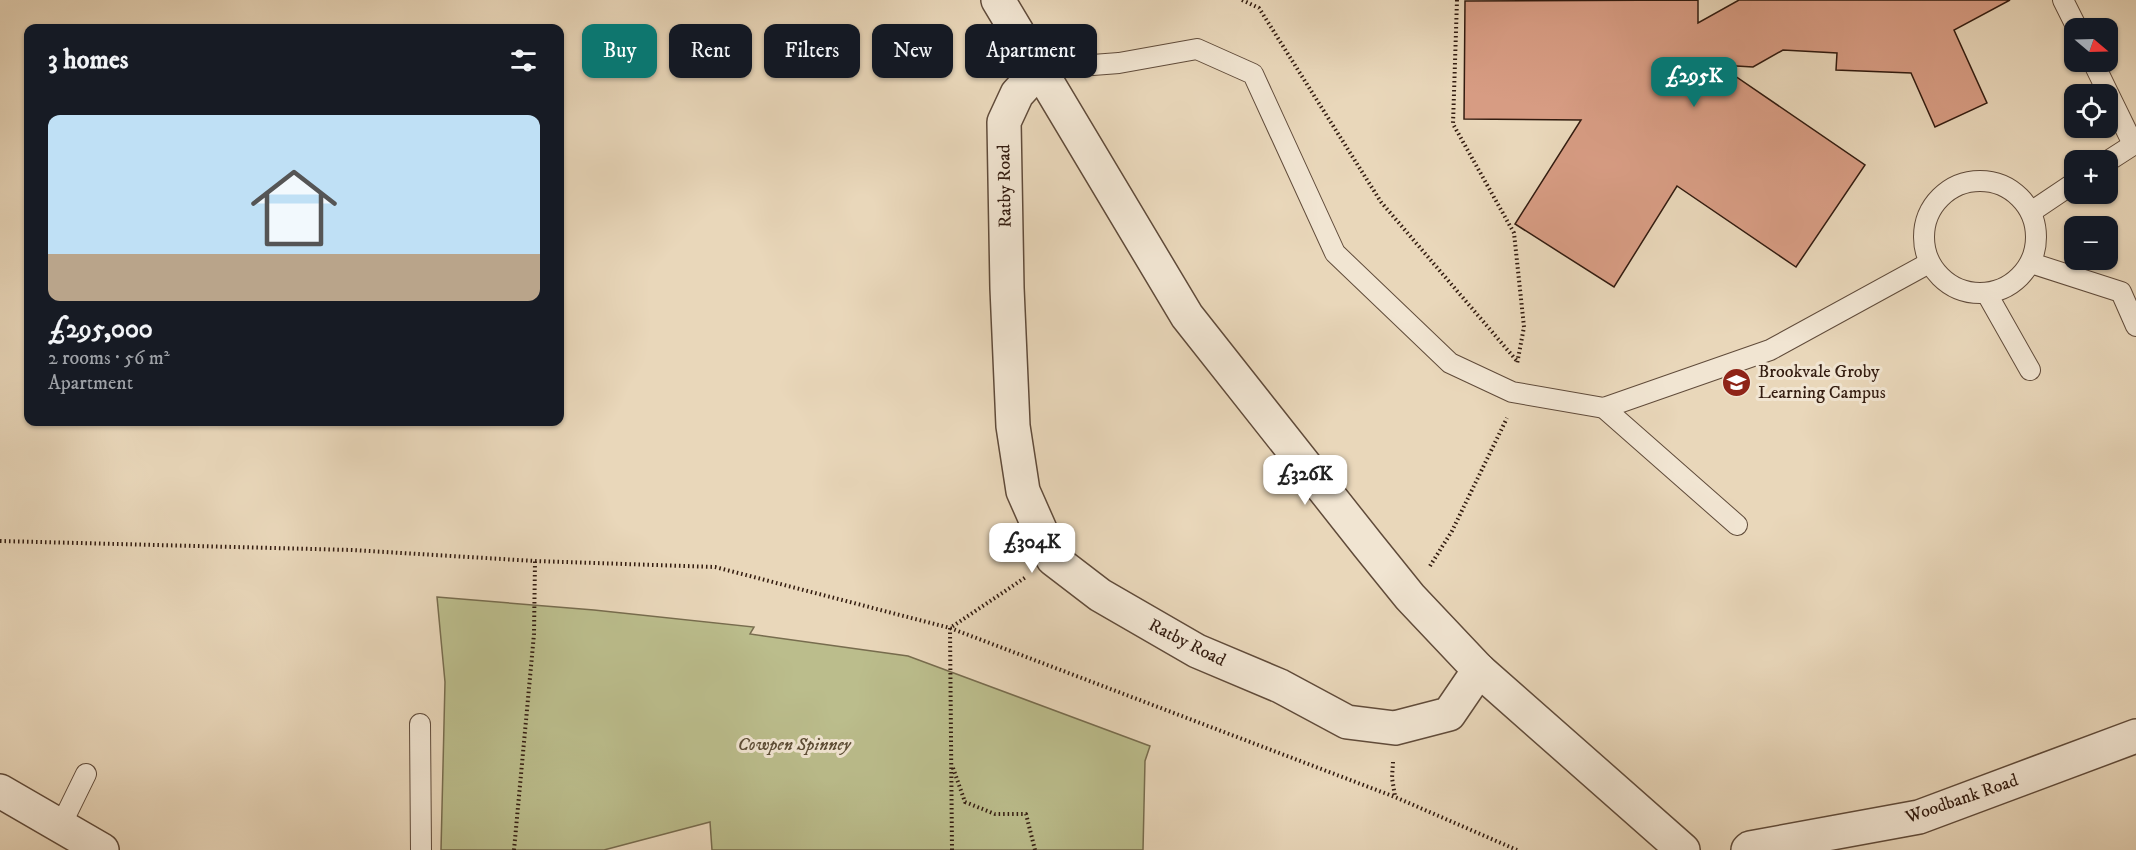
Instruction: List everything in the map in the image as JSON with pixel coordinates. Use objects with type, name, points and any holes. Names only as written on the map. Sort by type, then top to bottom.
[{"type":"street","points":[[998,0],[1013,24]]},
{"type":"street","name":"Ratby Road","points":[[1032,78],[1017,94],[1004,122],[1007,288],[1013,426],[1023,491],[1053,559],[1100,596],[1197,651],[1280,686],[1347,722],[1395,729],[1449,714],[1479,670]]},
{"type":"street","points":[[1045,78],[1187,316],[1410,597],[1479,670],[1683,850]]},
{"type":"street","name":"Woodbank Road","points":[[1748,850],[1750,848],[1863,839],[2136,736]]},
{"type":"street","points":[[0,791],[102,850]]},
{"type":"lane","points":[[2063,0],[2072,18]]},
{"type":"lane","points":[[1097,65],[1197,49],[1253,74],[1335,253],[1450,363],[1512,392],[1604,408],[1770,350],[1929,262]]},
{"type":"lane","points":[[2098,72],[2135,143],[2118,154]]},
{"type":"lane","points":[[1972,181],[1990,181],[1999,184],[2021,198],[2031,212],[2036,238],[2031,263],[2020,278],[2005,289],[1987,294],[1970,293],[1954,288],[1940,277],[1929,262],[1924,228],[1930,211],[1941,197],[1956,186],[1972,181]]},
{"type":"lane","points":[[2031,212],[2064,190]]},
{"type":"lane","points":[[2031,263],[2121,292],[2136,326]]},
{"type":"lane","points":[[1987,294],[2030,370]]},
{"type":"lane","points":[[1604,408],[1737,525]]},
{"type":"lane","points":[[420,724],[421,850]]},
{"type":"lane","points":[[60,827],[86,774]]},
{"type":"path","points":[[1242,0],[1259,9],[1381,202],[1518,361]]},
{"type":"path","points":[[1452,531],[1508,416],[1524,327],[1514,233],[1453,124],[1457,0]]},
{"type":"path","points":[[0,541],[340,550],[535,561],[715,567],[950,628],[1395,797],[1516,850]]},
{"type":"path","points":[[950,628],[1053,559]]},
{"type":"path","points":[[514,850],[534,634],[535,561]]},
{"type":"path","points":[[950,628],[952,850]]},
{"type":"path","points":[[951,763],[965,802],[995,814],[1026,813],[1035,850]]},
{"type":"path","points":[[1392,778],[1395,797]]},
{"type":"green space","name":"Cowpen Spinney","points":[[437,597],[594,610],[754,627],[750,634],[908,656],[1150,746],[1145,761],[1143,850],[712,850],[710,822],[604,850],[441,850],[445,682]]},
{"type":"building","points":[[1698,0],[1698,23],[1739,0],[2010,0],[1954,30],[1987,103],[1935,127],[1911,73],[1836,70],[1837,53],[1783,50],[1753,67],[1719,65],[1865,165],[1796,267],[1677,186],[1614,287],[1515,224],[1581,120],[1464,119],[1465,1]]},
{"type":"place","name":"Brookvale Groby Learning Campus","points":[[1737,382]]}]
